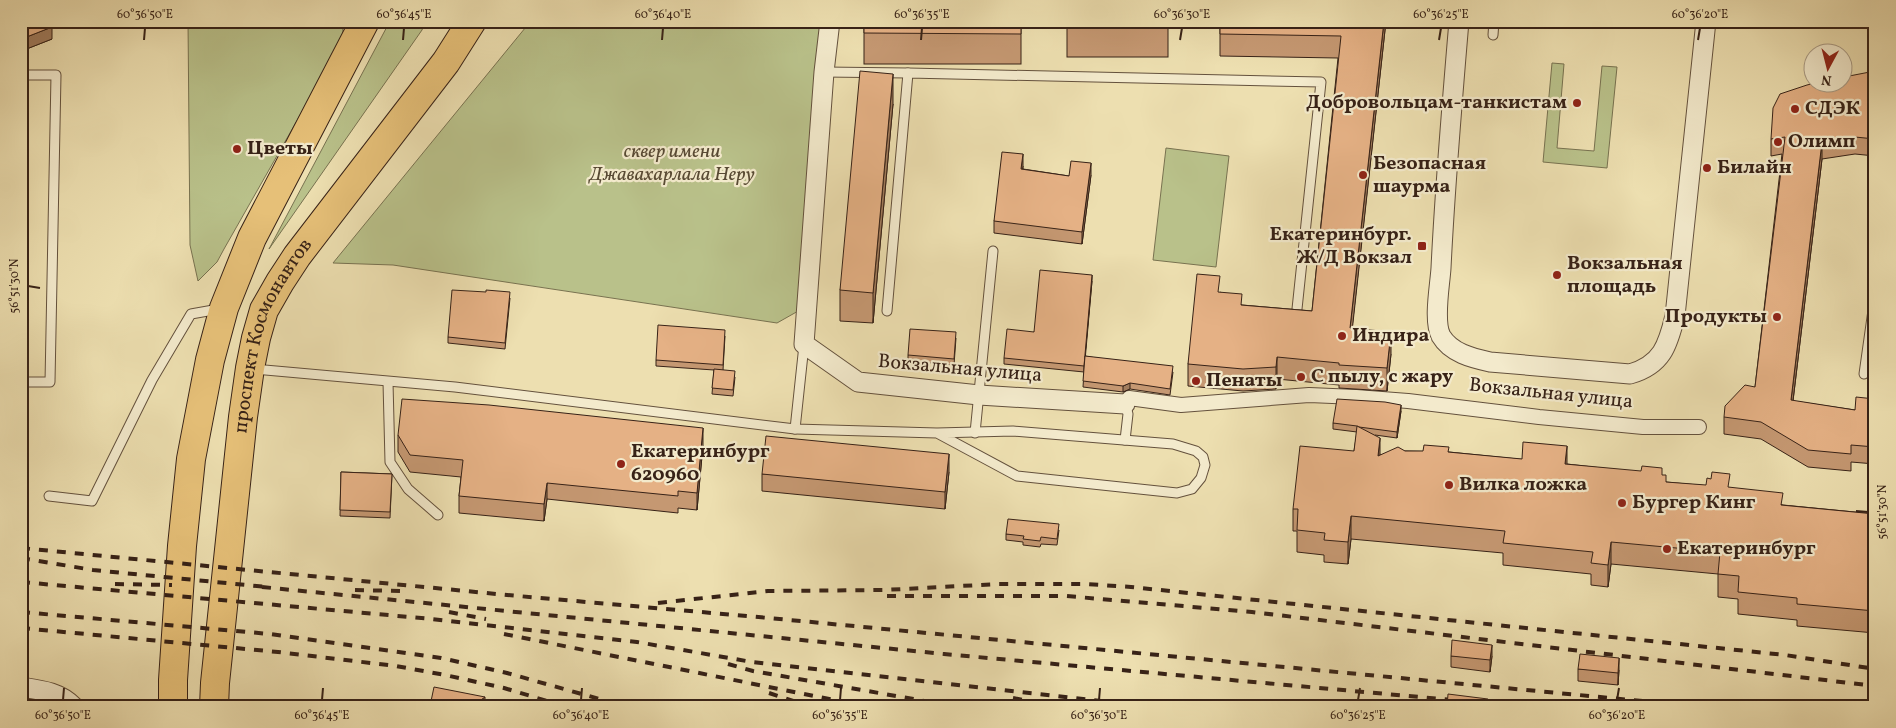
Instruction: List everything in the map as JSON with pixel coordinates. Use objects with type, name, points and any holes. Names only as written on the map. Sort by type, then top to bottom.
[{"type":"main road","points":[[173,707],[173,680],[182,546],[191,459],[210,360],[224,308],[252,238],[365,21]]},
{"type":"main road","name":"проспект Космонавтов","points":[[214,707],[238,455],[250,368],[262,317],[280,282],[303,248],[446,62],[472,21]]},
{"type":"street","points":[[804,344],[824,72],[830,21]]},
{"type":"street","points":[[1459,21],[1442,248],[1438,319],[1441,336],[1457,351],[1471,358],[1490,362],[1630,374],[1650,366],[1661,355],[1669,340],[1675,316],[1706,21]]},
{"type":"street","name":"Вокзальная улица","points":[[804,344],[858,382],[979,395],[1127,401],[1181,406],[1308,395],[1356,397],[1643,427],[1699,427]]},
{"type":"street","points":[[21,686],[52,692],[67,700],[74,707]]},
{"type":"lane","points":[[1493,36],[1494,21]]},
{"type":"lane","points":[[824,72],[1321,82],[1298,309]]},
{"type":"lane","points":[[887,311],[908,73]]},
{"type":"lane","points":[[21,75],[56,75],[50,382],[21,382]]},
{"type":"lane","points":[[975,433],[993,251]]},
{"type":"lane","points":[[1864,374],[1875,296]]},
{"type":"lane","points":[[49,496],[92,501],[152,380],[192,314],[224,308]]},
{"type":"lane","points":[[794,429],[804,344]]},
{"type":"lane","points":[[250,368],[455,387],[794,429],[937,433],[1013,432],[1173,444],[1196,451],[1203,457],[1205,465],[1202,478],[1192,489],[1177,493],[1017,476],[937,433]]},
{"type":"lane","points":[[388,382],[390,462],[408,489],[438,515]]},
{"type":"lane","points":[[1125,440],[1128,414],[1127,401]]},
{"type":"green space","points":[[188,21],[342,21],[343,32],[340,45],[217,262],[198,281],[190,245]]},
{"type":"green space","points":[[390,21],[425,21],[422,30],[269,249]]},
{"type":"green space","name":"сквер имени Джавахарлала Неру","points":[[825,21],[800,310],[777,323],[393,265],[333,263],[530,22]]},
{"type":"green space","points":[[1552,63],[1564,64],[1557,148],[1594,151],[1602,66],[1617,67],[1607,168],[1543,162]]},
{"type":"green space","points":[[1166,148],[1229,156],[1216,267],[1153,260]]},
{"type":"building","points":[[21,21],[49,21],[52,27],[24,38],[21,33]]},
{"type":"building","points":[[864,21],[1021,21],[1021,34],[864,33]]},
{"type":"building","points":[[1067,21],[1168,21],[1168,27],[1067,26]]},
{"type":"building","points":[[1220,21],[1384,21],[1350,328],[1391,332],[1387,368],[1339,365],[1339,363],[1277,357],[1276,367],[1243,369],[1188,364],[1197,274],[1220,276],[1218,292],[1242,294],[1241,305],[1312,311],[1341,36],[1220,34]]},
{"type":"building","points":[[860,71],[893,74],[873,293],[840,290]]},
{"type":"building","points":[[1875,71],[1875,139],[1855,137],[1822,142],[1791,400],[1855,410],[1856,397],[1875,399],[1875,447],[1851,445],[1851,454],[1808,450],[1761,422],[1724,417],[1725,406],[1745,385],[1755,387],[1785,137],[1771,139],[1773,108],[1780,94],[1804,86],[1804,92],[1854,92],[1854,75]]},
{"type":"building","points":[[1002,152],[1023,154],[1021,169],[1069,176],[1071,161],[1091,163],[1082,232],[994,221]]},
{"type":"building","points":[[1040,270],[1092,275],[1084,366],[1004,358],[1007,329],[1034,332]]},
{"type":"building","points":[[452,290],[510,292],[505,343],[448,337]]},
{"type":"building","points":[[658,325],[725,330],[723,365],[656,360]]},
{"type":"building","points":[[910,329],[956,332],[954,359],[908,355]]},
{"type":"building","points":[[1085,356],[1173,366],[1170,389],[1130,383],[1123,386],[1083,381]]},
{"type":"building","points":[[714,369],[735,371],[733,390],[712,388]]},
{"type":"building","points":[[402,399],[489,405],[703,428],[697,493],[678,491],[678,496],[547,483],[544,504],[459,496],[463,460],[410,455],[398,435]]},
{"type":"building","points":[[1337,399],[1401,405],[1397,432],[1333,423]]},
{"type":"building","name":"Екатеринбург","points":[[1357,426],[1380,438],[1378,456],[1398,447],[1405,451],[1423,451],[1424,445],[1449,447],[1448,452],[1522,459],[1523,442],[1567,446],[1565,464],[1641,471],[1642,466],[1662,468],[1662,475],[1666,475],[1666,482],[1706,485],[1707,478],[1711,479],[1712,472],[1730,474],[1728,487],[1783,493],[1781,505],[1875,514],[1875,611],[1797,604],[1797,598],[1738,592],[1739,576],[1718,574],[1720,552],[1611,542],[1608,565],[1591,563],[1593,552],[1503,543],[1505,531],[1351,516],[1348,542],[1324,540],[1325,533],[1297,530],[1298,509],[1293,509],[1300,446],[1354,451]]},
{"type":"building","points":[[766,436],[949,454],[945,492],[762,474]]},
{"type":"building","points":[[341,472],[392,474],[390,512],[340,510]]},
{"type":"building","points":[[1008,519],[1059,524],[1057,539],[1041,537],[1040,541],[1023,539],[1024,536],[1006,534]]},
{"type":"building","points":[[1452,640],[1492,645],[1490,660],[1451,656]]},
{"type":"building","points":[[1580,654],[1619,658],[1618,673],[1578,669]]},
{"type":"building","points":[[434,687],[485,697],[471,707],[434,707],[430,706]]},
{"type":"building","points":[[1875,689],[1875,707],[1873,707]]},
{"type":"building","points":[[1448,694],[1488,699],[1487,707],[1447,707]]},
{"type":"railway","points":[[21,548],[1705,707]]},
{"type":"railway","points":[[21,558],[93,570],[267,587]]},
{"type":"railway","points":[[21,582],[432,619],[637,642],[752,662],[1155,707]]},
{"type":"railway","points":[[115,584],[172,585]]},
{"type":"railway","points":[[658,603],[768,591],[884,590],[999,584],[1086,584],[1131,587],[1785,655],[1875,669]]},
{"type":"railway","points":[[262,587],[944,654],[1530,707]]},
{"type":"railway","points":[[355,590],[402,591]]},
{"type":"railway","points":[[887,596],[1066,596],[1252,612],[1875,686]]},
{"type":"railway","points":[[21,612],[270,634],[441,658],[507,673],[628,707]]},
{"type":"railway","points":[[449,612],[486,619]]},
{"type":"railway","points":[[21,628],[278,652],[396,666],[504,688],[567,707]]},
{"type":"railway","points":[[504,634],[869,707]]},
{"type":"railway","points":[[728,664],[753,671],[959,707]]},
{"type":"railway","points":[[769,693],[812,707]]},
{"type":"railway","points":[[1013,698],[1062,707]]},
{"type":"place","name":"Добровольцам-танкистам","points":[[1577,103]]},
{"type":"place","name":"СДЭК","points":[[1795,109]]},
{"type":"place","name":"Олимп","points":[[1778,142]]},
{"type":"place","name":"Цветы","points":[[237,149]]},
{"type":"place","name":"Билайн","points":[[1707,168]]},
{"type":"place","name":"Безопасная шаурма","points":[[1363,175]]},
{"type":"place","name":"Екатеринбург. Ж/Д Вокзал","points":[[1422,246]]},
{"type":"place","name":"Вокзальная площадь","points":[[1557,275]]},
{"type":"place","name":"Продукты","points":[[1777,317]]},
{"type":"place","name":"Индира","points":[[1342,336]]},
{"type":"place","name":"С пылу, с жару","points":[[1301,377]]},
{"type":"place","name":"Пенаты","points":[[1196,381]]},
{"type":"place","name":"Екатеринбург 620960","points":[[621,464]]},
{"type":"place","name":"Вилка ложка","points":[[1449,485]]},
{"type":"place","name":"Бургер Кинг","points":[[1622,503]]},
{"type":"place","name":"Екатеринбург","points":[[1667,549]]}]
